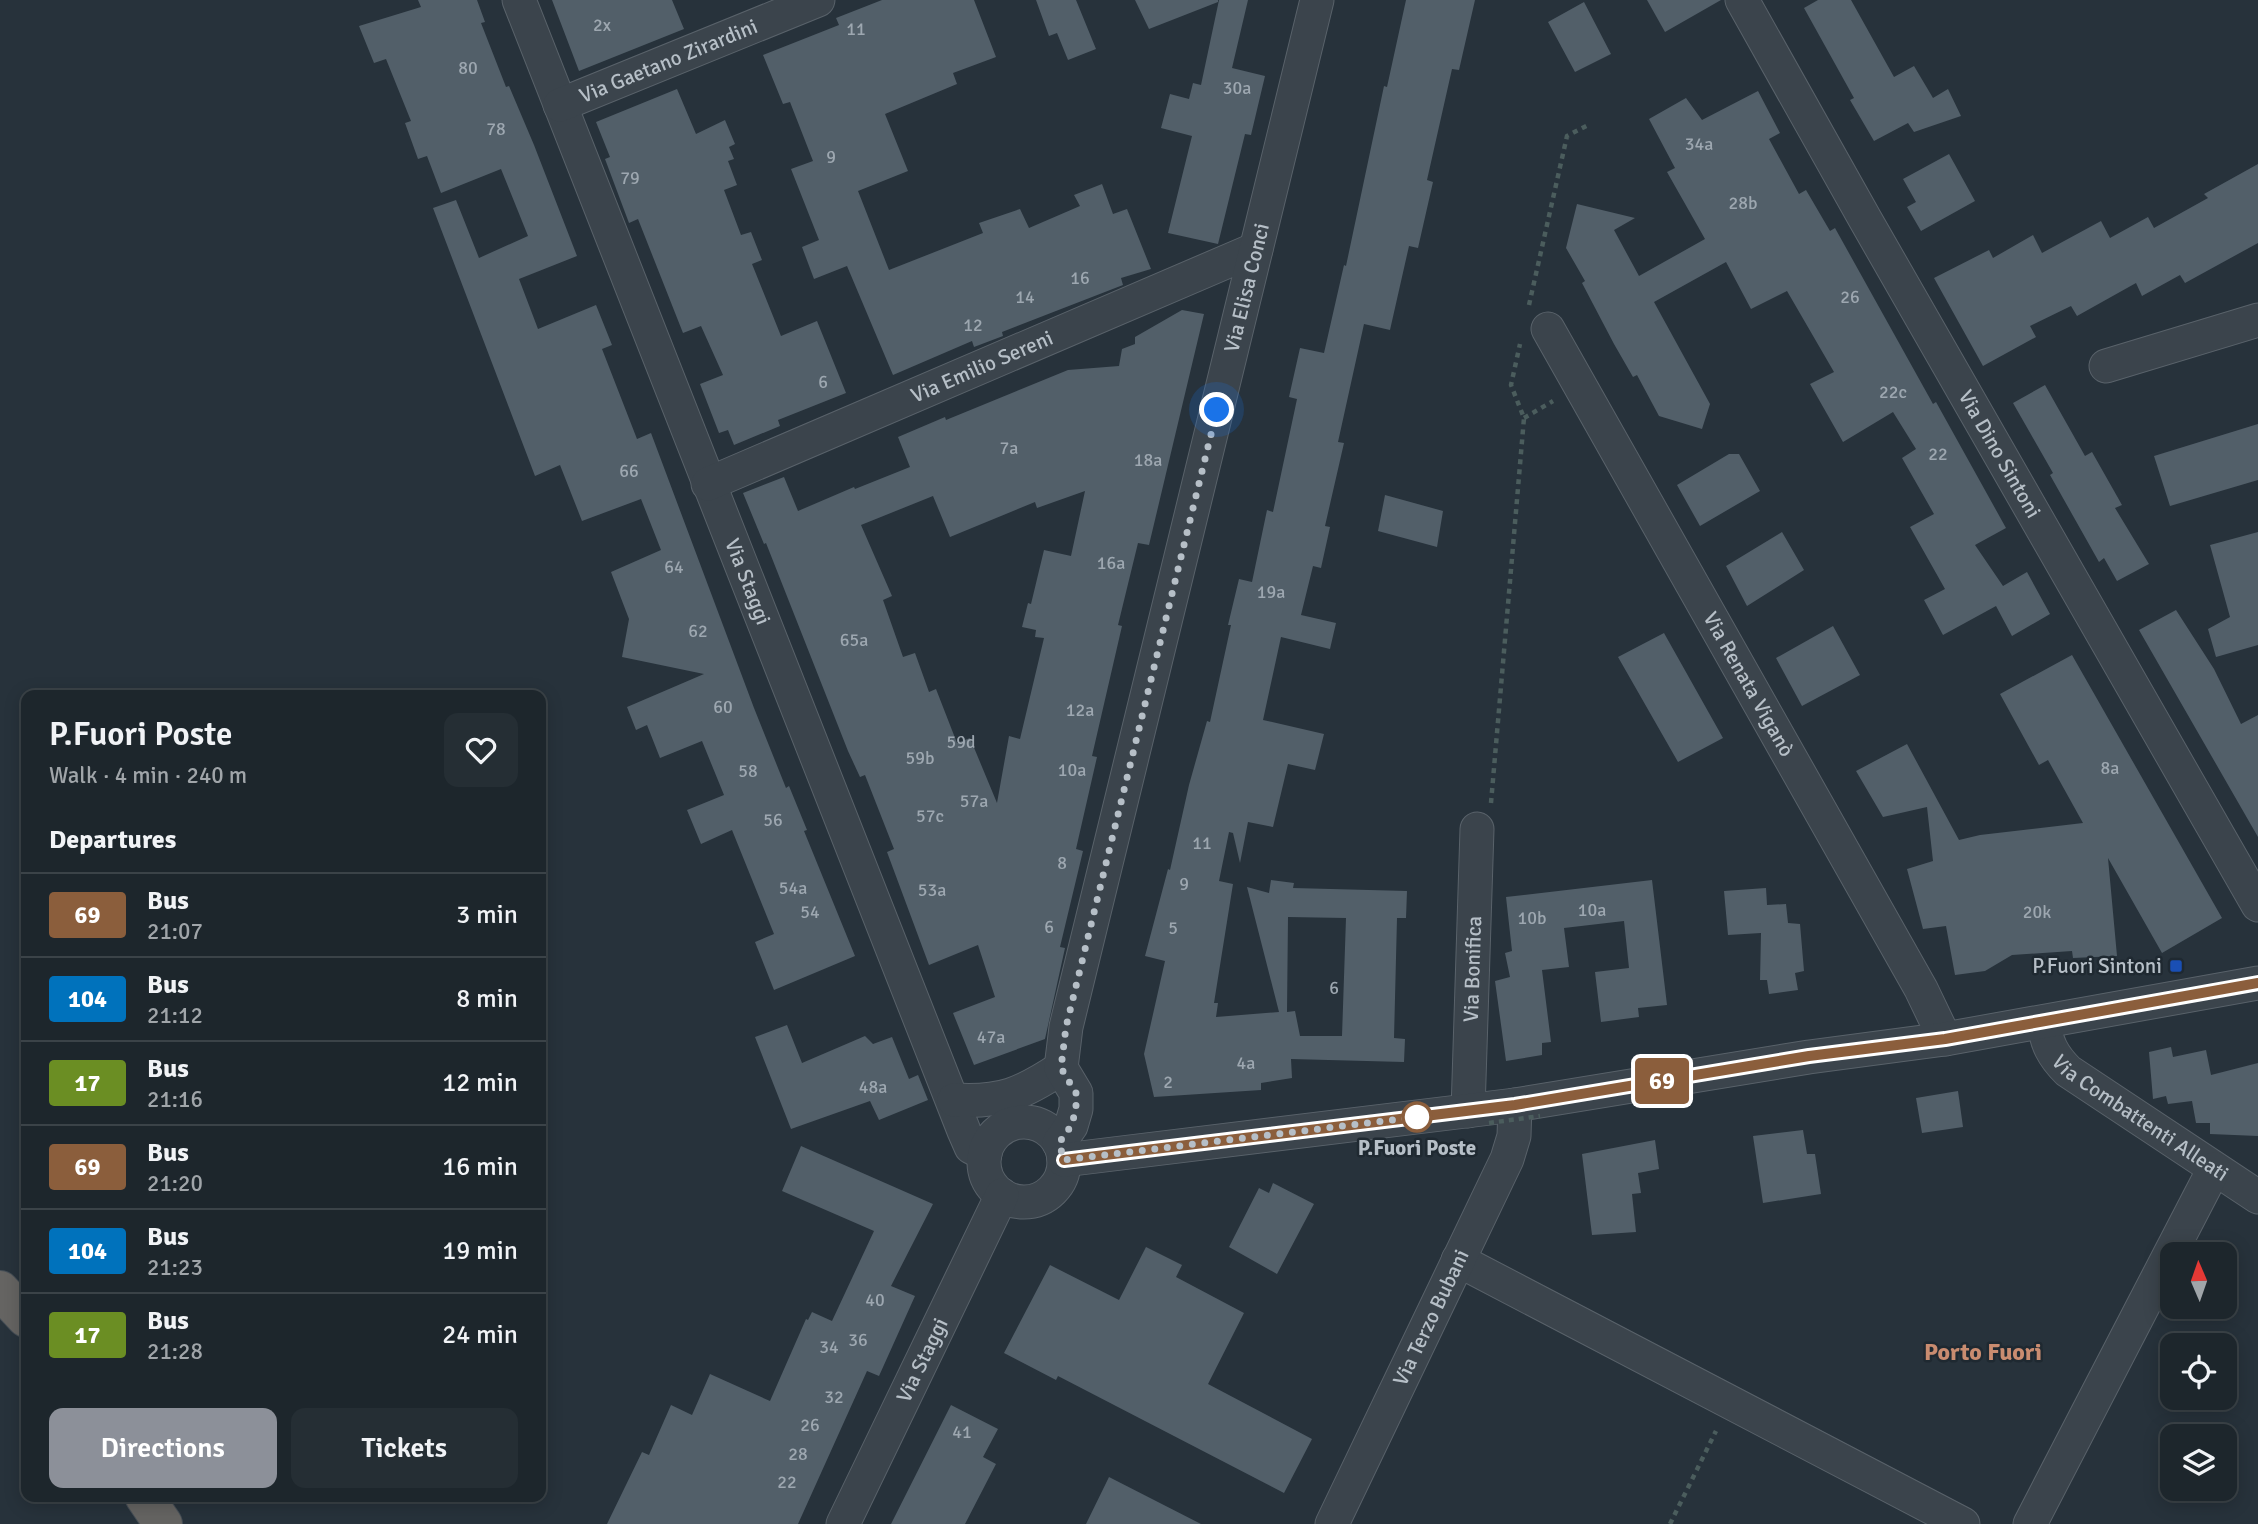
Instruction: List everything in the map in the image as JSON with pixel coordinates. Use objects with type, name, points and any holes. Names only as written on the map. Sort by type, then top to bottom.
[{"type":"highway","points":[[0,1290],[21,1313]]},
{"type":"highway","points":[[148,1502],[163,1524]]},
{"type":"street","name":"Via Staggi","points":[[519,0],[971,1147],[985,1154]]},
{"type":"street","name":"Via Gaetano Zirardini","points":[[559,105],[818,0]]},
{"type":"street","name":"Via Elisa Conci","points":[[1061,1068],[1069,1014],[1317,0]]},
{"type":"street","name":"Via Dino Sintoni","points":[[1742,0],[2258,905]]},
{"type":"street","name":"Via Emilio Sereni","points":[[708,484],[1256,249]]},
{"type":"street","points":[[2106,366],[2258,320]]},
{"type":"street","name":"Via Renata Viganò","points":[[1533,323],[1921,989],[1945,1039]]},
{"type":"street","name":"Via Bonifica","points":[[1477,829],[1503,1114]]},
{"type":"street","points":[[1062,1152],[1503,1114],[1809,1056],[1945,1039],[2258,983]]},
{"type":"street","name":"Via Combattenti Alleati","points":[[2044,1022],[2046,1040],[2056,1059],[2068,1071],[2258,1197]]},
{"type":"street","points":[[954,1100],[982,1102],[1014,1095],[1061,1068],[1076,1093],[1076,1110],[1062,1152],[1063,1173],[1058,1184],[1038,1200],[1014,1201],[1002,1195],[987,1177],[984,1166],[990,1141],[999,1131],[1011,1125],[1039,1125],[1050,1132],[1062,1152]]},
{"type":"street","name":"Via Terzo Bubani","points":[[1332,1524],[1507,1159],[1514,1136],[1503,1114]]},
{"type":"street","points":[[2030,1524],[2214,1169]]},
{"type":"street","name":"Via Staggi","points":[[843,1524],[1002,1195]]},
{"type":"street","points":[[1458,1260],[1963,1524]]},
{"type":"path","points":[[1477,829],[1490,820],[1524,418],[1511,386],[1533,323],[1567,136],[1588,125]]},
{"type":"path","points":[[1670,1524],[1731,1402]]},
{"type":"building","points":[[418,0],[477,0],[485,22],[481,23],[506,87],[509,86],[534,145],[577,256],[519,279],[538,329],[596,305],[612,345],[602,349],[637,439],[651,433],[754,708],[786,788],[789,786],[807,830],[804,831],[855,956],[774,990],[755,942],[774,934],[732,830],[701,844],[687,810],[724,795],[702,741],[660,758],[647,725],[636,730],[627,707],[704,674],[622,657],[629,619],[611,572],[661,550],[641,499],[582,521],[560,465],[535,476],[433,208],[456,200],[479,258],[528,236],[501,169],[441,193],[427,156],[418,159],[405,123],[411,121],[386,59],[374,63],[359,26],[421,7]]},
{"type":"building","points":[[552,0],[672,0],[684,29],[579,71]]},
{"type":"building","points":[[882,0],[974,0],[996,57],[953,73],[957,84],[885,114],[908,171],[858,191],[889,270],[983,233],[979,223],[1020,209],[1029,228],[1080,206],[1074,195],[1102,184],[1113,214],[1127,209],[1151,269],[1121,278],[1123,285],[1002,332],[1003,336],[974,347],[972,341],[893,375],[847,266],[814,279],[802,247],[819,240],[791,169],[813,161],[790,102],[783,104],[763,55],[839,25],[836,18]]},
{"type":"building","points":[[1036,0],[1076,0],[1096,49],[1068,60],[1057,33],[1049,36]]},
{"type":"building","points":[[1135,0],[1218,0],[1218,2],[1149,29]]},
{"type":"building","points":[[1219,0],[1248,0],[1232,68],[1265,76],[1251,135],[1245,134],[1218,244],[1168,233],[1192,136],[1161,128],[1170,94],[1189,99],[1193,83],[1201,85]]},
{"type":"building","points":[[1406,0],[1475,0],[1459,70],[1452,69],[1427,180],[1433,182],[1418,248],[1409,246],[1390,330],[1364,324],[1338,442],[1344,443],[1325,526],[1330,527],[1321,568],[1313,566],[1301,615],[1336,623],[1330,649],[1281,637],[1263,720],[1324,734],[1315,770],[1288,764],[1273,827],[1248,822],[1240,863],[1233,833],[1229,832],[1219,881],[1233,884],[1214,1003],[1218,1003],[1216,1017],[1279,1012],[1247,887],[1269,893],[1271,880],[1294,883],[1293,888],[1407,891],[1406,918],[1397,918],[1394,1038],[1405,1039],[1404,1062],[1291,1059],[1292,1078],[1261,1083],[1261,1090],[1154,1097],[1144,1054],[1165,961],[1145,956],[1168,869],[1170,870],[1189,785],[1207,721],[1210,722],[1239,579],[1252,582],[1267,510],[1273,512],[1297,399],[1289,397],[1300,348],[1324,353],[1344,265],[1346,266],[1384,86],[1387,87]],"holes":[[[1288,917],[1346,918],[1342,1036],[1300,1036],[1295,1011],[1287,1012]]]},
{"type":"building","points":[[1647,0],[1721,0],[1665,32]]},
{"type":"building","points":[[1818,0],[1851,0],[1894,77],[1914,66],[1933,98],[1948,89],[1961,116],[1914,132],[1908,123],[1874,141],[1850,100],[1854,98],[1804,8]]},
{"type":"building","points":[[1584,2],[1611,54],[1575,72],[1548,22]]},
{"type":"building","points":[[677,89],[696,134],[725,120],[735,144],[729,147],[734,159],[728,161],[737,185],[724,190],[741,235],[751,232],[762,260],[752,264],[781,336],[817,321],[846,393],[778,420],[780,426],[734,445],[728,430],[719,433],[700,384],[723,375],[701,326],[683,333],[638,219],[629,223],[605,159],[610,157],[596,122]]},
{"type":"building","points":[[1758,91],[1780,133],[1769,139],[1799,194],[1806,190],[1830,231],[1835,228],[2006,528],[1975,545],[2003,586],[2027,572],[2050,614],[2012,636],[1996,606],[1943,635],[1924,600],[1945,589],[1910,527],[1934,514],[1902,458],[1916,449],[1893,412],[1843,442],[1810,384],[1834,372],[1787,291],[1751,309],[1726,262],[1654,302],[1710,404],[1702,429],[1659,416],[1637,375],[1633,377],[1582,283],[1585,281],[1566,248],[1577,204],[1635,218],[1614,230],[1639,276],[1705,239],[1667,172],[1675,168],[1649,119],[1686,98],[1702,120]]},
{"type":"building","points":[[1949,154],[1975,201],[1921,231],[1907,207],[1916,202],[1903,179]]},
{"type":"building","points":[[2258,164],[2258,243],[2185,283],[2180,275],[2142,296],[2136,283],[2077,316],[2071,306],[2030,326],[2036,337],[1983,366],[1934,278],[1989,250],[1993,258],[2033,235],[2042,253],[2101,221],[2110,238],[2148,217],[2154,228],[2208,198],[2204,194]]},
{"type":"building","points":[[1182,310],[1204,314],[1149,545],[1138,543],[1118,625],[1122,626],[1092,756],[1097,757],[1076,849],[1083,851],[1060,947],[1065,948],[1045,1039],[974,1065],[953,1013],[995,997],[978,945],[929,965],[887,852],[894,849],[865,775],[860,777],[848,751],[766,543],[764,544],[743,493],[784,477],[798,511],[854,487],[855,489],[910,467],[898,437],[1068,370],[1119,366],[1122,349],[1135,344],[1135,337]],"holes":[[[1085,491],[1071,556],[1044,550],[1031,604],[1028,603],[1022,627],[1036,630],[1035,637],[1044,638],[1020,739],[1009,736],[997,803],[970,738],[957,743],[936,689],[929,692],[915,653],[903,657],[883,600],[892,596],[861,525],[933,496],[950,537],[1035,502],[1037,508]]]},
{"type":"building","points":[[2045,385],[2085,456],[2092,452],[2122,505],[2115,508],[2149,564],[2117,581],[2104,558],[2099,562],[2013,403]]},
{"type":"building","points":[[2258,424],[2258,480],[2170,506],[2154,456]]},
{"type":"building","points":[[1729,454],[1739,454],[1760,491],[1700,526],[1677,485]]},
{"type":"building","points":[[1385,495],[1443,511],[1437,547],[1378,531]]},
{"type":"building","points":[[1782,532],[1804,570],[1747,606],[1726,566]]},
{"type":"building","points":[[2258,532],[2258,645],[2216,657],[2208,629],[2230,617],[2210,545]]},
{"type":"building","points":[[2176,610],[2214,669],[2241,724],[2258,715],[2258,837],[2139,630]]},
{"type":"building","points":[[1833,626],[1860,675],[1802,706],[1776,658]]},
{"type":"building","points":[[1664,633],[1723,738],[1678,762],[1618,657]]},
{"type":"building","points":[[2072,655],[2222,918],[2162,953],[2108,858],[2117,956],[2073,958],[2072,951],[2012,955],[1985,971],[1955,975],[1946,926],[1923,929],[1907,869],[1933,861],[1927,807],[1883,817],[1856,771],[1907,744],[1959,840],[1980,835],[2083,823],[2048,760],[2039,765],[2000,694]]},
{"type":"building","points":[[1652,880],[1667,1005],[1638,1008],[1639,1017],[1601,1022],[1595,972],[1629,968],[1624,921],[1564,928],[1569,967],[1542,970],[1551,1042],[1542,1043],[1542,1055],[1506,1061],[1495,981],[1510,977],[1505,953],[1512,951],[1506,897]]},
{"type":"building","points":[[1766,888],[1767,905],[1786,904],[1788,923],[1800,924],[1804,971],[1795,973],[1798,990],[1769,994],[1767,980],[1760,980],[1761,933],[1728,935],[1724,891]]},
{"type":"building","points":[[787,1025],[802,1063],[865,1036],[873,1044],[892,1037],[909,1079],[918,1075],[928,1100],[879,1120],[870,1101],[791,1129],[755,1037]]},
{"type":"building","points":[[2171,1047],[2173,1057],[2206,1050],[2211,1075],[2258,1063],[2258,1136],[2210,1134],[2210,1123],[2196,1123],[2192,1101],[2168,1104],[2166,1096],[2153,1099],[2149,1052]]},
{"type":"building","points":[[1958,1091],[1963,1127],[1922,1133],[1916,1098]]},
{"type":"building","points":[[1803,1130],[1807,1154],[1815,1154],[1821,1194],[1763,1203],[1753,1136]]},
{"type":"building","points":[[1655,1140],[1659,1169],[1638,1173],[1641,1193],[1632,1194],[1636,1232],[1592,1235],[1582,1154]]},
{"type":"building","points":[[801,1146],[933,1204],[891,1286],[915,1296],[879,1376],[867,1371],[798,1524],[607,1524],[642,1452],[649,1455],[671,1405],[692,1415],[710,1374],[770,1401],[806,1319],[808,1320],[812,1312],[832,1321],[874,1231],[782,1191]]},
{"type":"building","points":[[1273,1183],[1314,1204],[1277,1274],[1229,1247],[1259,1188],[1269,1193]]},
{"type":"building","points":[[1146,1247],[1182,1265],[1176,1277],[1244,1313],[1208,1384],[1312,1439],[1284,1493],[1058,1376],[1056,1380],[1004,1353],[1050,1265],[1119,1300]]},
{"type":"building","points":[[951,1405],[998,1429],[983,1457],[996,1464],[965,1524],[891,1524]]},
{"type":"building","points":[[1109,1477],[1201,1524],[1086,1524]]},
{"type":"bus line","name":"69","points":[[1064,1160],[1515,1105],[1809,1056],[1945,1039],[2258,983]]},
{"type":"place","name":"P.Fuori Sintoni","points":[[2176,966]]},
{"type":"place","name":"P.Fuori Poste","points":[[1417,1117]]},
{"type":"district","name":"Porto Fuori","points":[[1983,1352]]},
{"type":"route","points":[[1217,410],[1066,1027],[1061,1068],[1076,1093],[1076,1110],[1071,1126],[1059,1143],[1064,1160],[1417,1117]]}]
